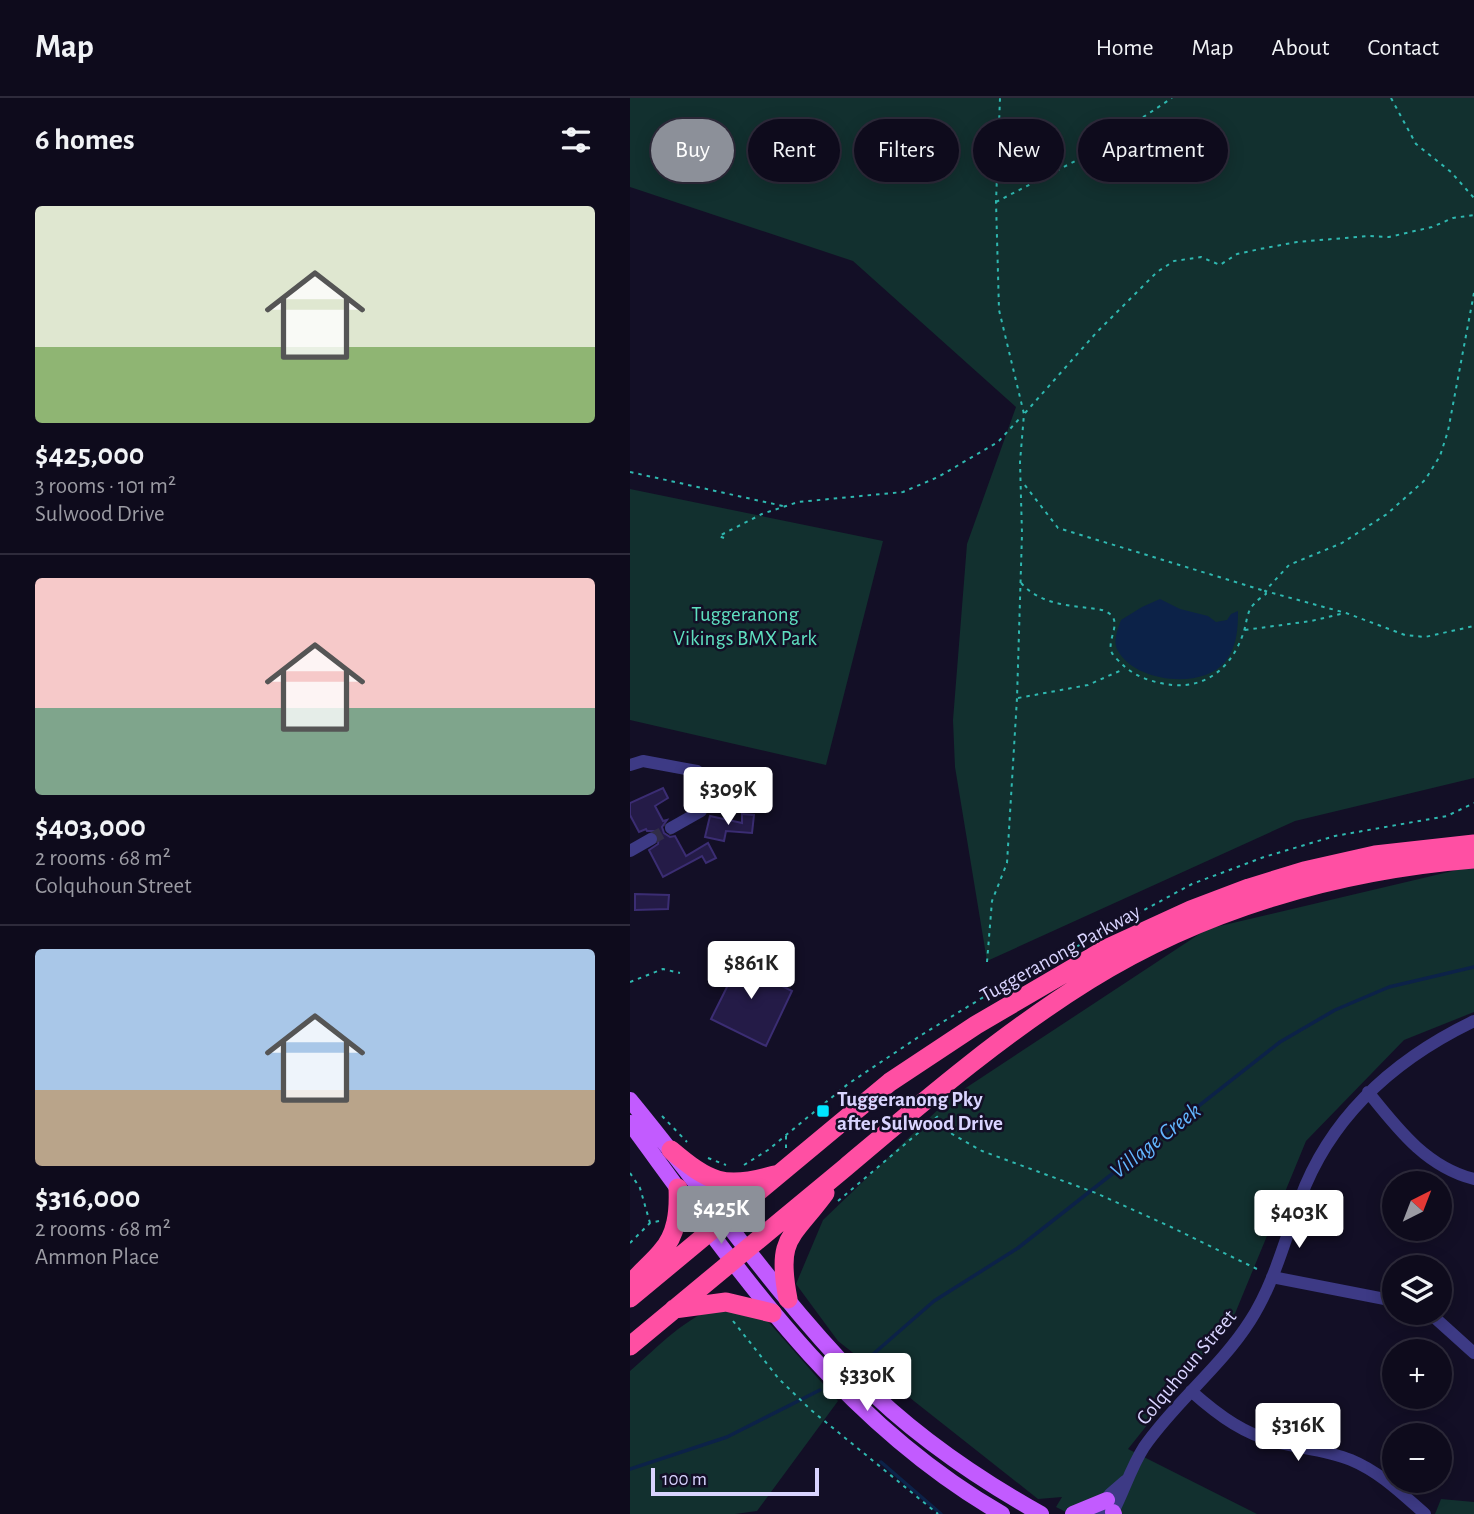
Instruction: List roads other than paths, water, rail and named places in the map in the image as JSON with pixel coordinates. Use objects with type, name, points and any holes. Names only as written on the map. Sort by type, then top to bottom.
[{"type":"highway","name":"Tuggeranong Parkway","points":[[630,1298],[848,1114],[932,1052],[1065,971],[1191,910],[1249,888],[1304,871],[1375,855],[1474,844]]},
{"type":"highway","name":"Tuggeranong Parkway","points":[[630,1346],[969,1064],[1056,1001],[1118,963],[1163,940],[1239,908],[1333,880],[1372,871],[1474,859]]},
{"type":"highway","points":[[671,1150],[699,1174],[720,1181],[756,1180],[780,1173]]},
{"type":"highway","points":[[788,1299],[783,1266],[787,1242],[845,1167]]},
{"type":"highway","points":[[630,1285],[642,1269],[661,1253],[671,1238],[678,1213],[678,1188]]},
{"type":"highway","points":[[673,1310],[731,1302],[772,1312]]},
{"type":"main road","points":[[630,1100],[671,1150],[717,1225],[740,1255],[772,1312],[814,1362],[883,1429],[954,1485],[1002,1514]]},
{"type":"main road","points":[[630,1122],[678,1188],[717,1225]]},
{"type":"main road","points":[[740,1255],[788,1299],[846,1366],[902,1419],[968,1470],[1041,1514]]},
{"type":"main road","points":[[1073,1514],[1109,1511]]},
{"type":"street","points":[[630,765],[643,761],[702,774],[708,789],[701,811],[671,828]]},
{"type":"street","points":[[630,851],[651,839]]},
{"type":"street","name":"Colquhoun Street","points":[[1109,1511],[1143,1449],[1231,1348],[1251,1320],[1272,1277],[1301,1195],[1316,1164],[1345,1119],[1368,1092],[1412,1056],[1443,1036],[1474,1021]]},
{"type":"street","points":[[1368,1092],[1405,1137],[1423,1154],[1445,1168],[1474,1179]]},
{"type":"street","points":[[1272,1277],[1382,1298]]},
{"type":"street","points":[[1443,1325],[1474,1353]]},
{"type":"street","points":[[1191,1391],[1230,1423],[1255,1436],[1282,1444],[1326,1451],[1365,1467],[1389,1482],[1425,1514]]},
{"type":"water","points":[[1160,599],[1180,609],[1208,616],[1216,622],[1227,620],[1231,614],[1238,611],[1234,644],[1225,662],[1214,671],[1201,676],[1169,679],[1139,670],[1127,662],[1118,651],[1116,643],[1121,620]]},
{"type":"waterway","name":"Village Creek","points":[[863,1363],[934,1301],[1018,1248],[1280,1042],[1335,1010],[1389,987],[1474,967]]},
{"type":"waterway","name":"Village Creek","points":[[630,1469],[727,1437],[820,1390]]},
{"type":"waterway","points":[[881,1462],[941,1514]]},
{"type":"tunnel","points":[[651,839],[671,828]]},
{"type":"place","name":"Tuggeranong Pky after Sulwood Drive","points":[[823,1111]]},
{"type":"park label","name":"Tuggeranong Vikings BMX Park","points":[[745,626]]}]
